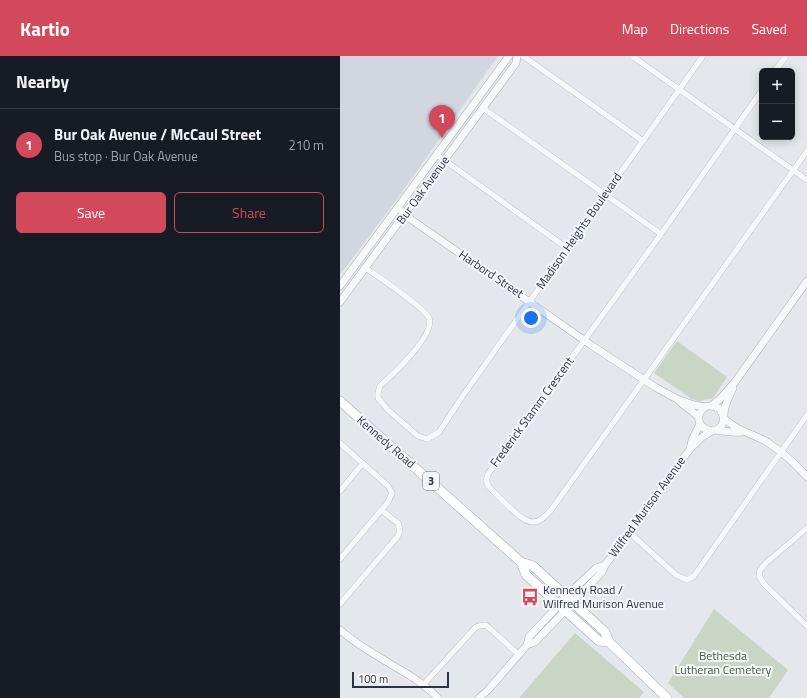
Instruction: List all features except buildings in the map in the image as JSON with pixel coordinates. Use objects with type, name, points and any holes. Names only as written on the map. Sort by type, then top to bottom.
[{"type":"main road","name":"Kennedy Road","points":[[340,401],[521,562],[533,566],[605,632],[609,642],[667,698]]},
{"type":"main road","name":"Kennedy Road","points":[[521,562],[526,575],[562,608],[599,641],[609,642]]},
{"type":"street","name":"Bur Oak Avenue","points":[[340,286],[509,56]]},
{"type":"street","name":"Bur Oak Avenue","points":[[340,302],[516,63],[517,56]]},
{"type":"street","points":[[523,56],[643,141]]},
{"type":"street","points":[[632,56],[680,88],[807,180]]},
{"type":"street","name":"Madison Heights Boulevard","points":[[366,268],[403,294],[429,317],[430,322],[428,329],[418,347],[380,386],[378,393],[378,398],[388,410],[422,438],[427,439],[439,432],[703,56]]},
{"type":"street","points":[[777,68],[786,56]]},
{"type":"street","points":[[584,340],[661,234],[759,94]]},
{"type":"street","points":[[483,108],[661,234]]},
{"type":"street","points":[[644,380],[807,151]]},
{"type":"street","points":[[437,154],[568,248]]},
{"type":"street","name":"Harbord Street","points":[[398,208],[584,340],[644,380],[677,399],[694,405],[708,406]]},
{"type":"street","points":[[742,432],[737,433],[705,429],[699,420],[700,412],[720,399],[735,382],[807,281]]},
{"type":"street","name":"Frederick Stamm Crescent","points":[[584,340],[486,478],[489,487],[528,522],[534,522],[542,519],[551,510],[644,380]]},
{"type":"street","points":[[713,430],[720,427],[724,417],[725,406],[735,382]]},
{"type":"street","name":"Harbord Street","points":[[677,399],[699,420]]},
{"type":"street","points":[[708,406],[717,407],[722,412],[724,417],[742,432],[766,442],[781,452],[807,477]]},
{"type":"street","points":[[630,533],[676,575],[687,580],[694,576],[807,415]]},
{"type":"street","name":"Wilfred Murison Avenue","points":[[690,448],[699,420]]},
{"type":"street","name":"Wilfred Murison Avenue","points":[[479,698],[488,690],[527,645],[529,637],[602,572],[605,565],[630,533],[690,448],[702,437],[713,430]]},
{"type":"street","points":[[340,443],[388,486],[392,493],[391,497],[381,510],[340,559]]},
{"type":"street","points":[[340,490],[363,463]]},
{"type":"street","points":[[340,604],[398,536],[400,531],[398,523],[381,510]]},
{"type":"street","points":[[807,528],[760,570],[759,576],[764,584],[807,626]]},
{"type":"street","points":[[424,684],[475,628],[479,626],[486,625],[518,654]]},
{"type":"street","points":[[340,630],[352,641],[424,684],[438,698]]},
{"type":"shaded area","points":[[340,56],[498,56],[397,199],[340,275]]},
{"type":"green space","points":[[677,341],[727,377],[713,398],[699,401],[692,399],[654,373]]},
{"type":"green space","name":"Bethesda Lutheran Cemetery","points":[[714,609],[788,670],[769,698],[684,698],[668,683]]},
{"type":"green space","points":[[575,633],[644,692],[639,698],[519,698]]},
{"type":"place","name":"Bur Oak Avenue / McCaul Street","points":[[442,138]]},
{"type":"place","name":"Kennedy Road / Wilfred Murison Avenue","points":[[530,597]]}]
